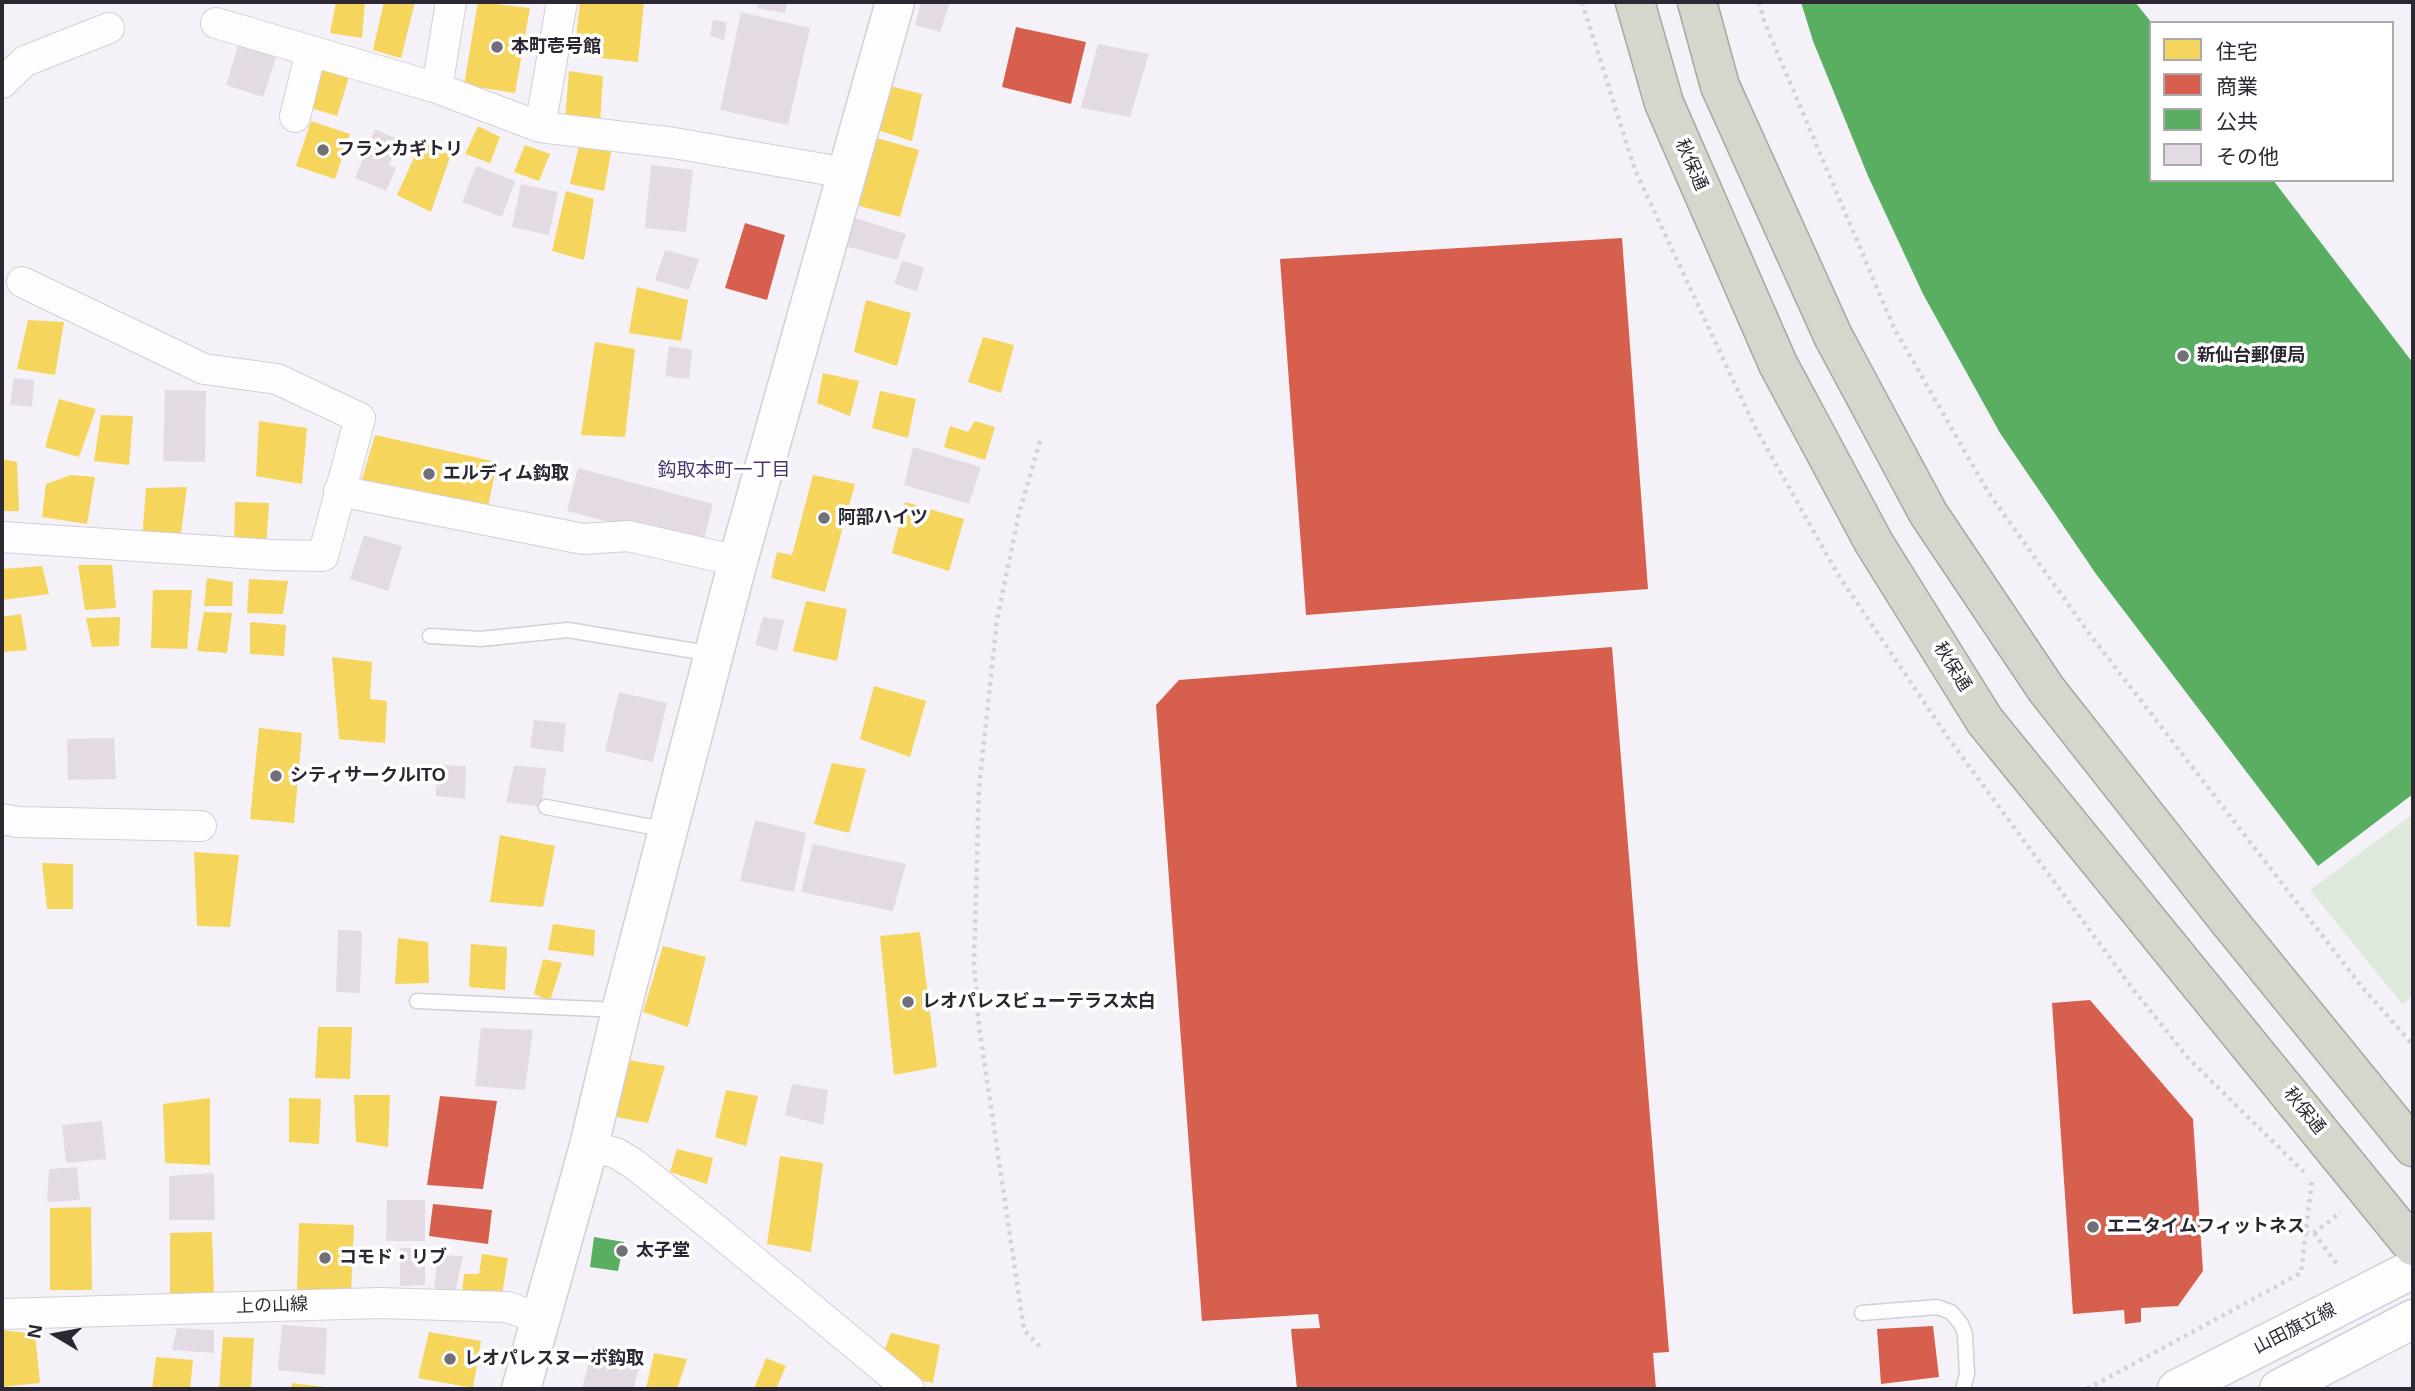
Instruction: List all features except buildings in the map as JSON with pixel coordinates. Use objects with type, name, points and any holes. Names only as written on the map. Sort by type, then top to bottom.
[{"type":"highway","name":"秋保通","points":[[1634,2],[1664,103],[1778,364],[1874,543],[1902,589],[1985,721],[2413,1245]]},
{"type":"highway","points":[[1697,2],[1720,86],[1833,336],[1928,513],[2046,689],[2228,920],[2413,1147]]},
{"type":"street","points":[[437,88],[451,2]]},
{"type":"street","points":[[540,127],[562,2]]},
{"type":"street","points":[[521,1389],[589,1146],[621,1011],[738,561],[895,2]]},
{"type":"street","points":[[216,23],[437,88],[540,127],[674,143],[846,173]]},
{"type":"street","points":[[2,83],[25,61],[109,28]]},
{"type":"street","points":[[295,117],[311,51]]},
{"type":"street","points":[[2,537],[323,556],[360,418],[276,379],[204,369],[22,282]]},
{"type":"street","points":[[339,491],[583,539],[628,536],[738,561]]},
{"type":"street","points":[[2,819],[18,822],[201,827]]},
{"type":"street","points":[[589,1146],[616,1153],[634,1164],[909,1389]]},
{"type":"street","name":"山田旗立線","points":[[2177,1389],[2413,1269]]},
{"type":"street","name":"上の山線","points":[[2,1314],[380,1303],[508,1307],[541,1319]]},
{"type":"street","points":[[2279,1389],[2413,1319]]},
{"type":"lane","points":[[430,636],[481,639],[568,630],[714,654]]},
{"type":"lane","points":[[546,807],[669,830]]},
{"type":"lane","points":[[417,1001],[621,1011]]},
{"type":"lane","points":[[1862,1313],[1937,1307],[1951,1312],[1962,1324],[1965,1334],[1967,1374],[1963,1389]]},
{"type":"path","points":[[1759,2],[1764,21],[1894,328],[1988,492],[2088,632],[2362,987],[2413,1045]]},
{"type":"path","points":[[1040,441],[1019,513],[997,620],[979,788],[974,964],[979,1026],[1024,1329],[1043,1350]]},
{"type":"path","points":[[2305,1232],[2314,1233],[2341,1212]]},
{"type":"path","points":[[2314,1233],[2337,1265]]},
{"type":"green space","points":[[2413,814],[2413,996],[2402,1004],[2310,890]]},
{"type":"place","name":"本町壱号館","points":[[497,47]]},
{"type":"place","name":"フランカギトリ","points":[[323,150]]},
{"type":"place","name":"新仙台郵便局","points":[[2183,356]]},
{"type":"place","name":"エルディム鈎取","points":[[429,474]]},
{"type":"place","name":"阿部ハイツ","points":[[824,518]]},
{"type":"place","name":"シティサークルITO","points":[[276,776]]},
{"type":"place","name":"レオパレスビューテラス太白","points":[[908,1002]]},
{"type":"place","name":"エニタイムフィットネス","points":[[2093,1227]]},
{"type":"place","name":"太子堂","points":[[622,1251]]},
{"type":"place","name":"コモド・リブ","points":[[325,1258]]},
{"type":"place","name":"レオパレスヌーボ鈎取","points":[[450,1359]]},
{"type":"district","name":"鈎取本町一丁目","points":[[724,471]]}]
